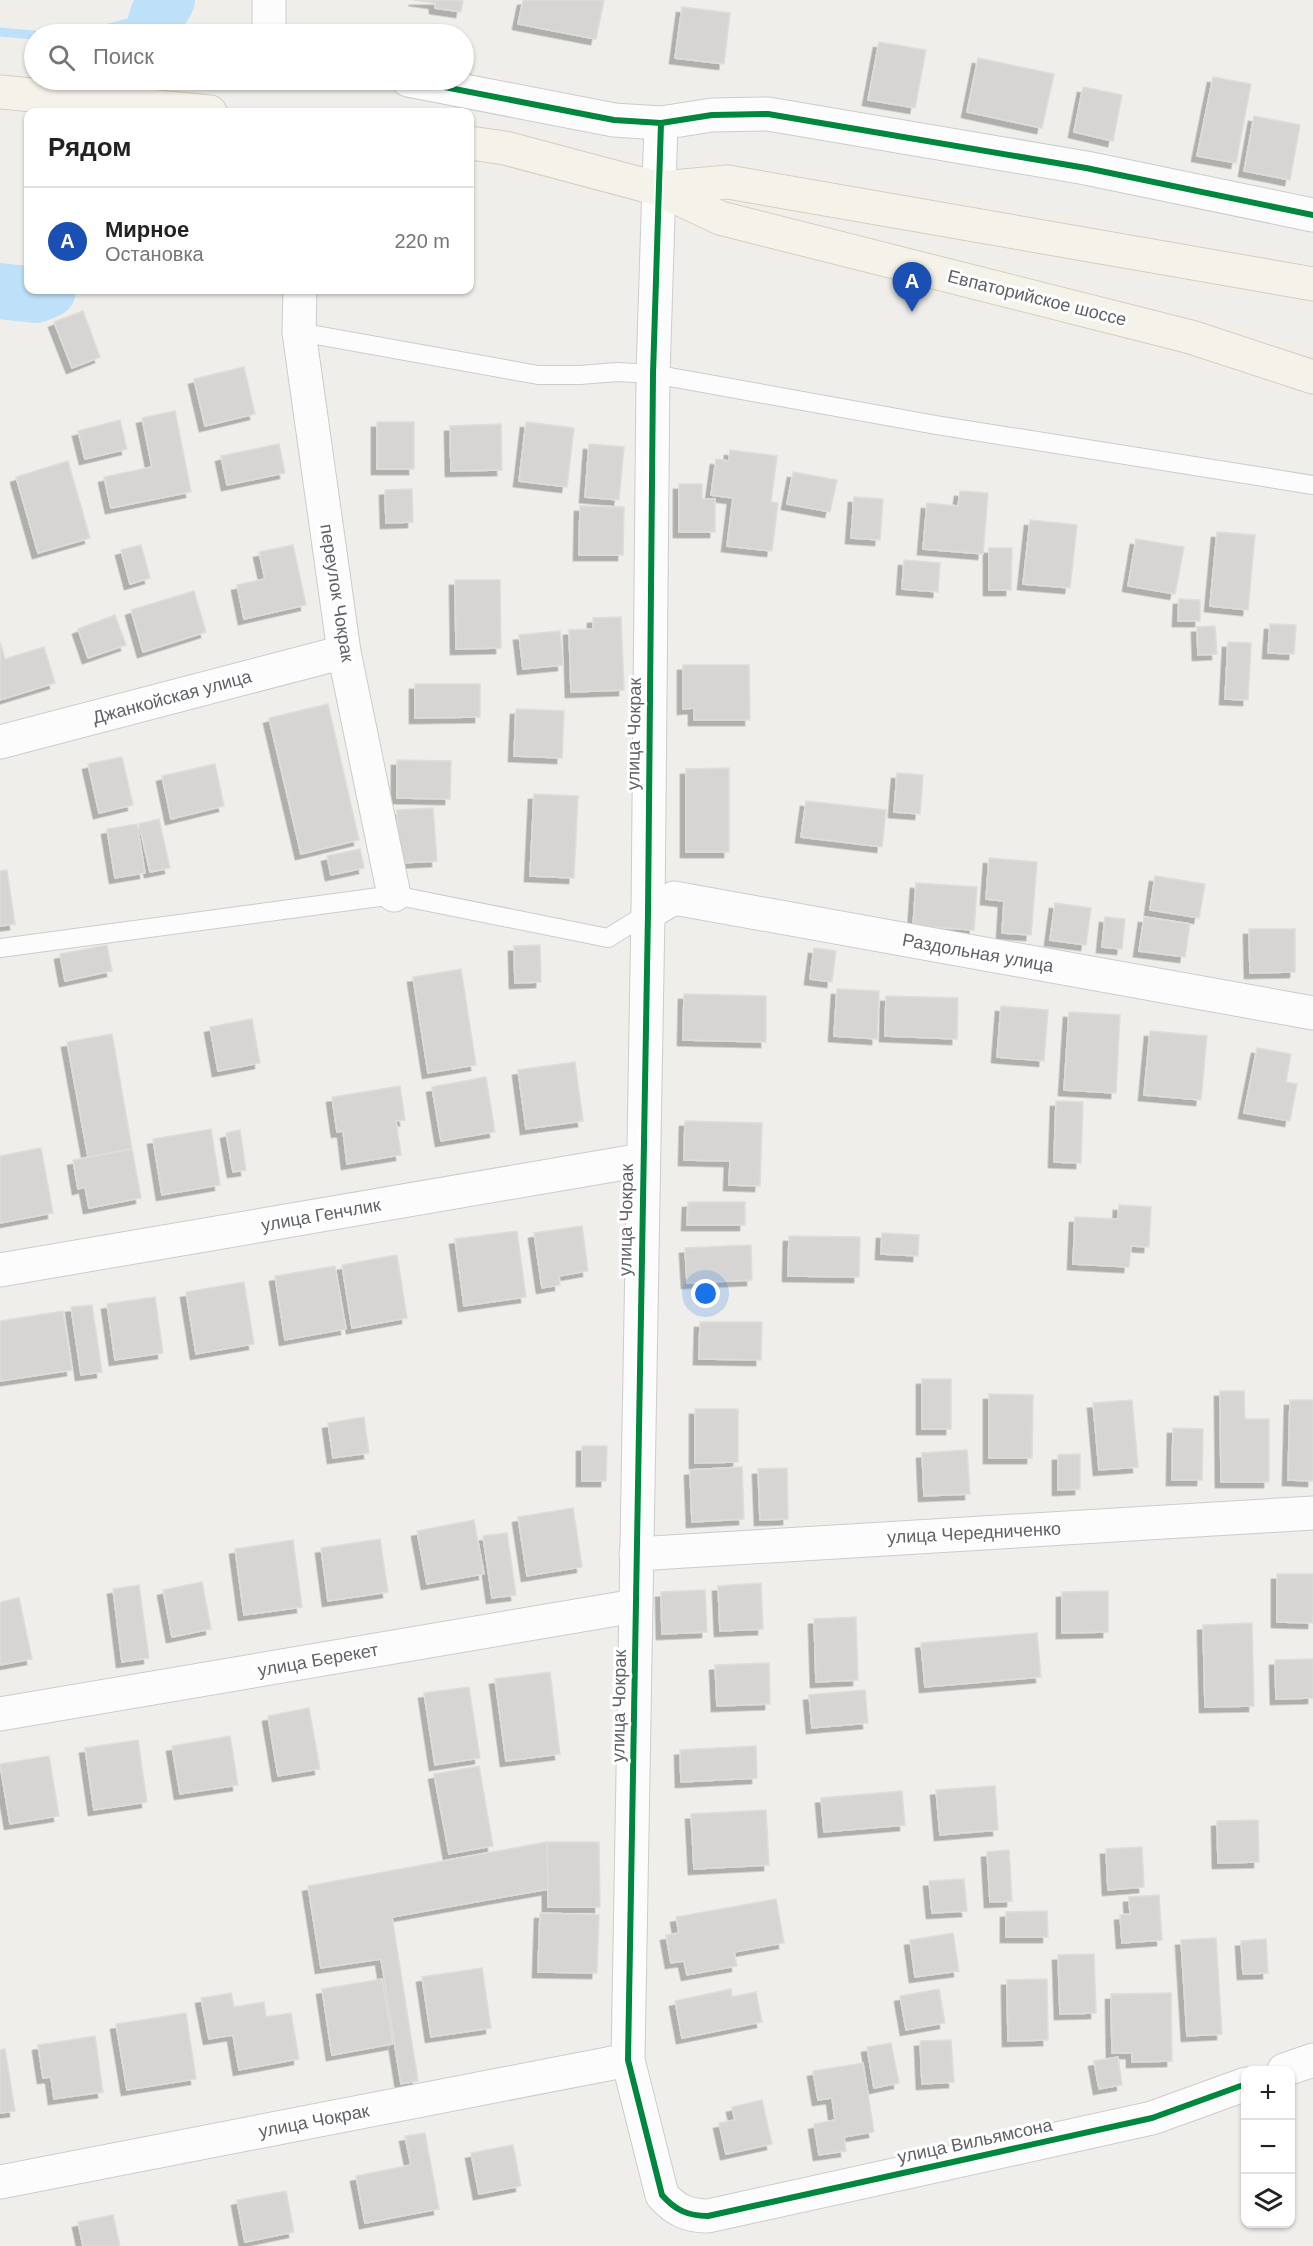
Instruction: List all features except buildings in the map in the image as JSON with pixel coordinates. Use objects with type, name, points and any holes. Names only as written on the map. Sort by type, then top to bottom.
[{"type":"main road","points":[[0,92],[168,108]]},
{"type":"main road","name":"Евпаторийское шоссе","points":[[474,144],[505,148],[659,189],[720,218],[1191,337],[1313,377]]},
{"type":"main road","name":"Евпаторийское шоссе","points":[[659,189],[728,182],[1313,284]]},
{"type":"street","points":[[269,0],[269,24]]},
{"type":"street","points":[[460,90],[614,120],[661,123],[712,115],[768,114],[1086,168],[1313,215]]},
{"type":"street","name":"улица Чокрак","points":[[661,123],[653,374],[648,913],[628,2060],[662,2195],[682,2212],[694,2216],[708,2216]]},
{"type":"street","name":"переулок Чокрак","points":[[300,294],[299,332],[344,652],[394,895]]},
{"type":"street","name":"Джанкойская улица","points":[[0,742],[344,652]]},
{"type":"street","name":"Раздольная улица","points":[[648,913],[674,898],[1313,1013]]},
{"type":"street","name":"улица Генчлик","points":[[0,1270],[642,1160]]},
{"type":"street","name":"улица Чередниченко","points":[[636,1554],[1313,1513]]},
{"type":"street","name":"улица Берекет","points":[[0,1714],[635,1606]]},
{"type":"street","name":"улица Чокрак","points":[[0,2182],[628,2060]]},
{"type":"street","points":[[1295,2066],[1313,2060]]},
{"type":"street","name":"улица Вильямсона","points":[[708,2216],[1152,2118],[1241,2085]]},
{"type":"lane","points":[[299,332],[538,375],[617,372],[653,374],[936,425],[1313,485]]},
{"type":"lane","points":[[0,948],[394,895],[608,938],[648,913]]},
{"type":"waterway","points":[[155,24],[167,0]]},
{"type":"waterway","points":[[124,24],[158,15]]},
{"type":"waterway","points":[[0,32],[24,34]]},
{"type":"waterway","points":[[0,291],[24,294]]},
{"type":"waterway","points":[[27,294],[38,294]]},
{"type":"cycle path","points":[[460,90],[614,120],[661,123],[712,115],[768,114],[1086,168],[1313,215]]},
{"type":"cycle path","points":[[661,123],[653,374],[648,913],[628,2060],[662,2195],[682,2211],[708,2216],[1152,2118],[1241,2086]]},
{"type":"place","name":"Мирное","points":[[912,312]]}]
